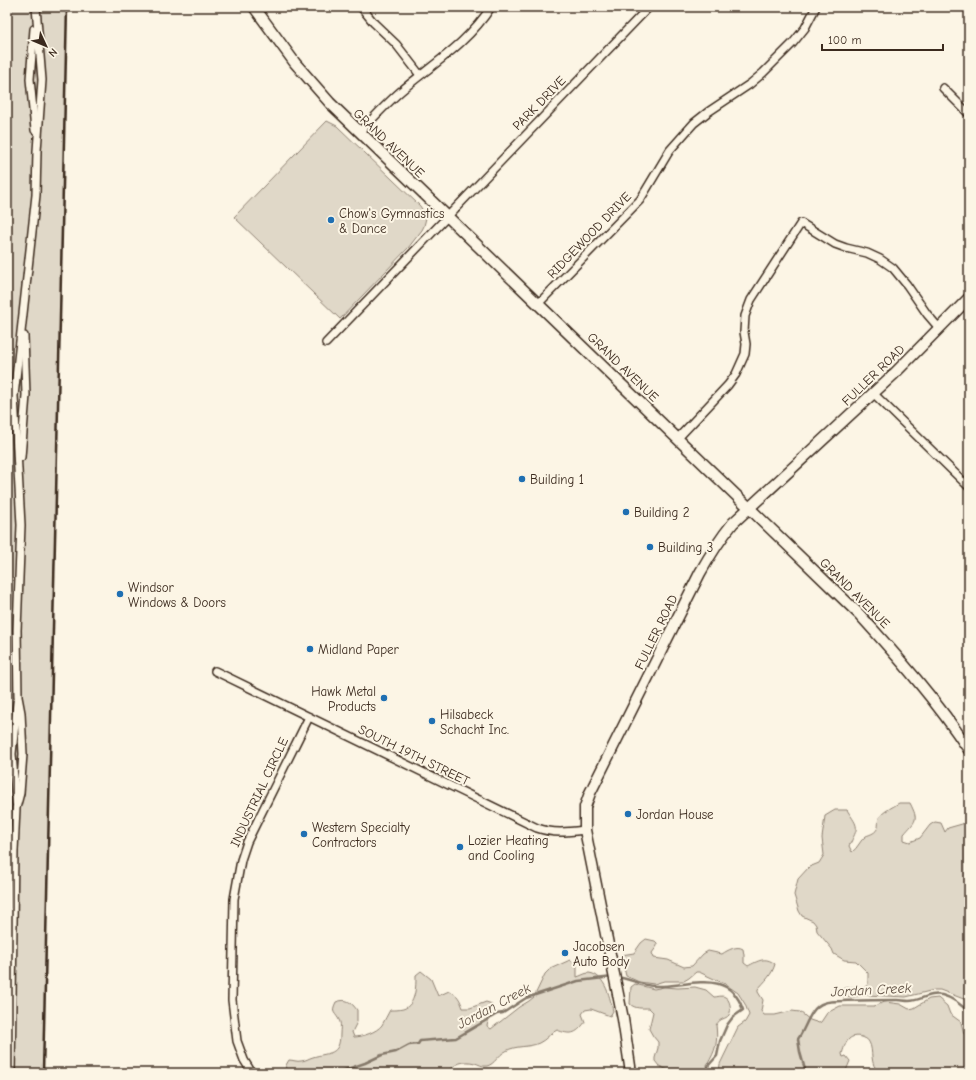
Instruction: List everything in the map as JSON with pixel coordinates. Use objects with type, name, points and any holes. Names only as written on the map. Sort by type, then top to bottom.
[{"type":"main road","name":"GRAND AVENUE","points":[[254,7],[295,62],[330,103],[844,599],[893,651],[941,711],[969,750]]},
{"type":"main road","name":"FULLER ROAD","points":[[631,1073],[629,1052],[618,992],[585,830],[585,807],[590,793],[700,573],[712,550],[721,538],[733,523],[873,393],[969,298]]},
{"type":"street","points":[[36,7],[30,79],[37,151]]},
{"type":"street","points":[[16,808],[20,793],[23,754],[21,714],[18,697],[17,630],[21,525],[14,396],[36,195],[37,151],[42,80],[36,7]]},
{"type":"street","points":[[361,7],[374,23],[396,44],[420,75]]},
{"type":"street","points":[[360,132],[400,92],[460,44],[475,28],[491,7]]},
{"type":"street","name":"PARK DRIVE","points":[[326,343],[649,7]]},
{"type":"street","name":"RIDGEWOOD DRIVE","points":[[538,304],[640,200],[670,150],[694,123],[750,84],[763,73],[793,43],[805,28],[816,7]]},
{"type":"street","points":[[943,88],[969,114]]},
{"type":"street","points":[[678,438],[728,385],[736,374],[745,354],[745,316],[751,300],[801,223],[835,244],[867,253],[880,259],[893,268],[907,285],[915,300],[939,328]]},
{"type":"street","points":[[19,484],[26,395],[24,351],[25,304]]},
{"type":"street","points":[[873,393],[969,487]]},
{"type":"street","name":"SOUTH 19TH STREET","points":[[214,671],[537,828],[549,832],[561,833],[585,830]]},
{"type":"street","points":[[11,1073],[16,808],[12,754],[15,713],[18,697]]},
{"type":"street","name":"INDUSTRIAL CIRCLE","points":[[252,1073],[244,1060],[237,1042],[232,1000],[234,899],[241,860],[254,827],[308,717]]},
{"type":"shaded area","points":[[7,7],[67,7],[43,1073],[7,1073]]},
{"type":"shaded area","name":"Chow's Gymnastics & Dance","points":[[327,121],[337,126],[420,206],[426,218],[422,230],[408,248],[340,319],[234,217]]},
{"type":"shaded area","points":[[899,803],[910,803],[915,813],[914,823],[904,834],[904,840],[910,842],[920,838],[930,825],[935,822],[941,823],[945,832],[948,828],[969,822],[969,1001],[940,990],[934,990],[906,997],[866,995],[853,997],[842,996],[838,991],[841,989],[851,987],[864,988],[868,984],[868,973],[856,961],[844,960],[834,954],[832,949],[817,931],[816,925],[813,921],[802,916],[799,911],[794,895],[798,879],[809,867],[819,863],[824,855],[822,838],[825,816],[835,810],[847,810],[856,824],[856,831],[849,846],[852,852],[866,836],[876,831],[881,815]]},
{"type":"shaded area","points":[[646,939],[657,943],[657,946],[652,953],[654,958],[668,960],[684,967],[692,966],[703,954],[708,951],[722,954],[735,948],[743,949],[744,963],[748,966],[762,960],[768,960],[775,964],[768,978],[758,989],[758,992],[763,1000],[761,1011],[764,1015],[775,1015],[792,1011],[800,1012],[810,1020],[819,1023],[827,1013],[840,1006],[874,1006],[885,1002],[900,1004],[909,1009],[914,1008],[929,999],[938,998],[947,1006],[950,1014],[961,1022],[964,1034],[969,1038],[969,1073],[921,1073],[904,1070],[889,1073],[879,1071],[874,1065],[868,1041],[857,1036],[848,1040],[843,1050],[843,1057],[846,1056],[850,1061],[845,1073],[719,1073],[720,1064],[738,1027],[745,1022],[749,1015],[745,1004],[738,993],[725,984],[699,972],[696,972],[684,981],[664,981],[654,984],[639,982],[626,976],[621,955],[634,953]]},
{"type":"shaded area","points":[[570,960],[577,965],[577,977],[589,973],[600,978],[609,994],[613,1011],[610,1016],[591,1009],[585,1010],[582,1014],[585,1022],[576,1032],[566,1033],[557,1030],[539,1043],[506,1051],[490,1065],[484,1066],[471,1062],[463,1062],[453,1067],[448,1073],[285,1073],[286,1065],[289,1060],[302,1061],[336,1050],[339,1041],[340,1022],[334,1013],[334,1006],[336,1002],[343,1000],[346,1001],[353,1005],[357,1010],[357,1022],[352,1032],[354,1037],[369,1034],[380,1028],[390,1010],[403,1009],[411,1004],[416,984],[416,975],[421,971],[431,979],[438,996],[449,991],[452,992],[461,1002],[463,1008],[470,1008],[486,1002],[492,1004],[487,1026],[491,1029],[534,997],[545,974],[550,969]]},
{"type":"shaded area","points":[[635,984],[654,989],[664,987],[695,987],[706,990],[714,997],[724,996],[727,998],[730,1005],[730,1013],[716,1025],[716,1046],[707,1065],[709,1073],[675,1073],[659,1066],[655,1061],[658,1042],[649,1029],[653,1012],[649,1008],[636,1007],[630,1004],[631,987]]},
{"type":"waterway","name":"Jordan Creek","points":[[336,1073],[365,1063],[382,1055],[396,1052],[409,1045],[418,1044],[420,1041],[456,1038],[497,1014],[503,1013],[526,998],[578,981],[613,977]]},
{"type":"waterway","name":"Jordan Creek","points":[[617,977],[654,986],[705,982],[728,988],[736,996],[743,1010],[733,1017],[727,1025],[720,1041],[717,1056],[708,1066],[709,1073]]},
{"type":"waterway","name":"Jordan Creek","points":[[806,1073],[798,1039],[812,1013],[819,1005],[824,1003],[833,1001],[863,1000],[913,1001],[937,994],[954,1000],[969,1013]]},
{"type":"railway","points":[[43,1073],[67,7]]},
{"type":"place","name":"Chow's Gymnastics & Dance","points":[[331,220]]},
{"type":"place","name":"Building 1","points":[[522,479]]},
{"type":"place","name":"Building 2","points":[[626,512]]},
{"type":"place","name":"Building 3","points":[[650,547]]},
{"type":"place","name":"Windsor Windows & Doors","points":[[120,594]]},
{"type":"place","name":"Midland Paper","points":[[310,649]]},
{"type":"place","name":"Hawk Metal Products","points":[[384,698]]},
{"type":"place","name":"Hilsabeck Schacht Inc.","points":[[432,721]]},
{"type":"place","name":"Jordan House","points":[[628,814]]},
{"type":"place","name":"Western Specialty Contractors","points":[[304,834]]},
{"type":"place","name":"Lozier Heating and Cooling","points":[[460,847]]},
{"type":"place","name":"Jacobsen Auto Body","points":[[565,953]]}]
